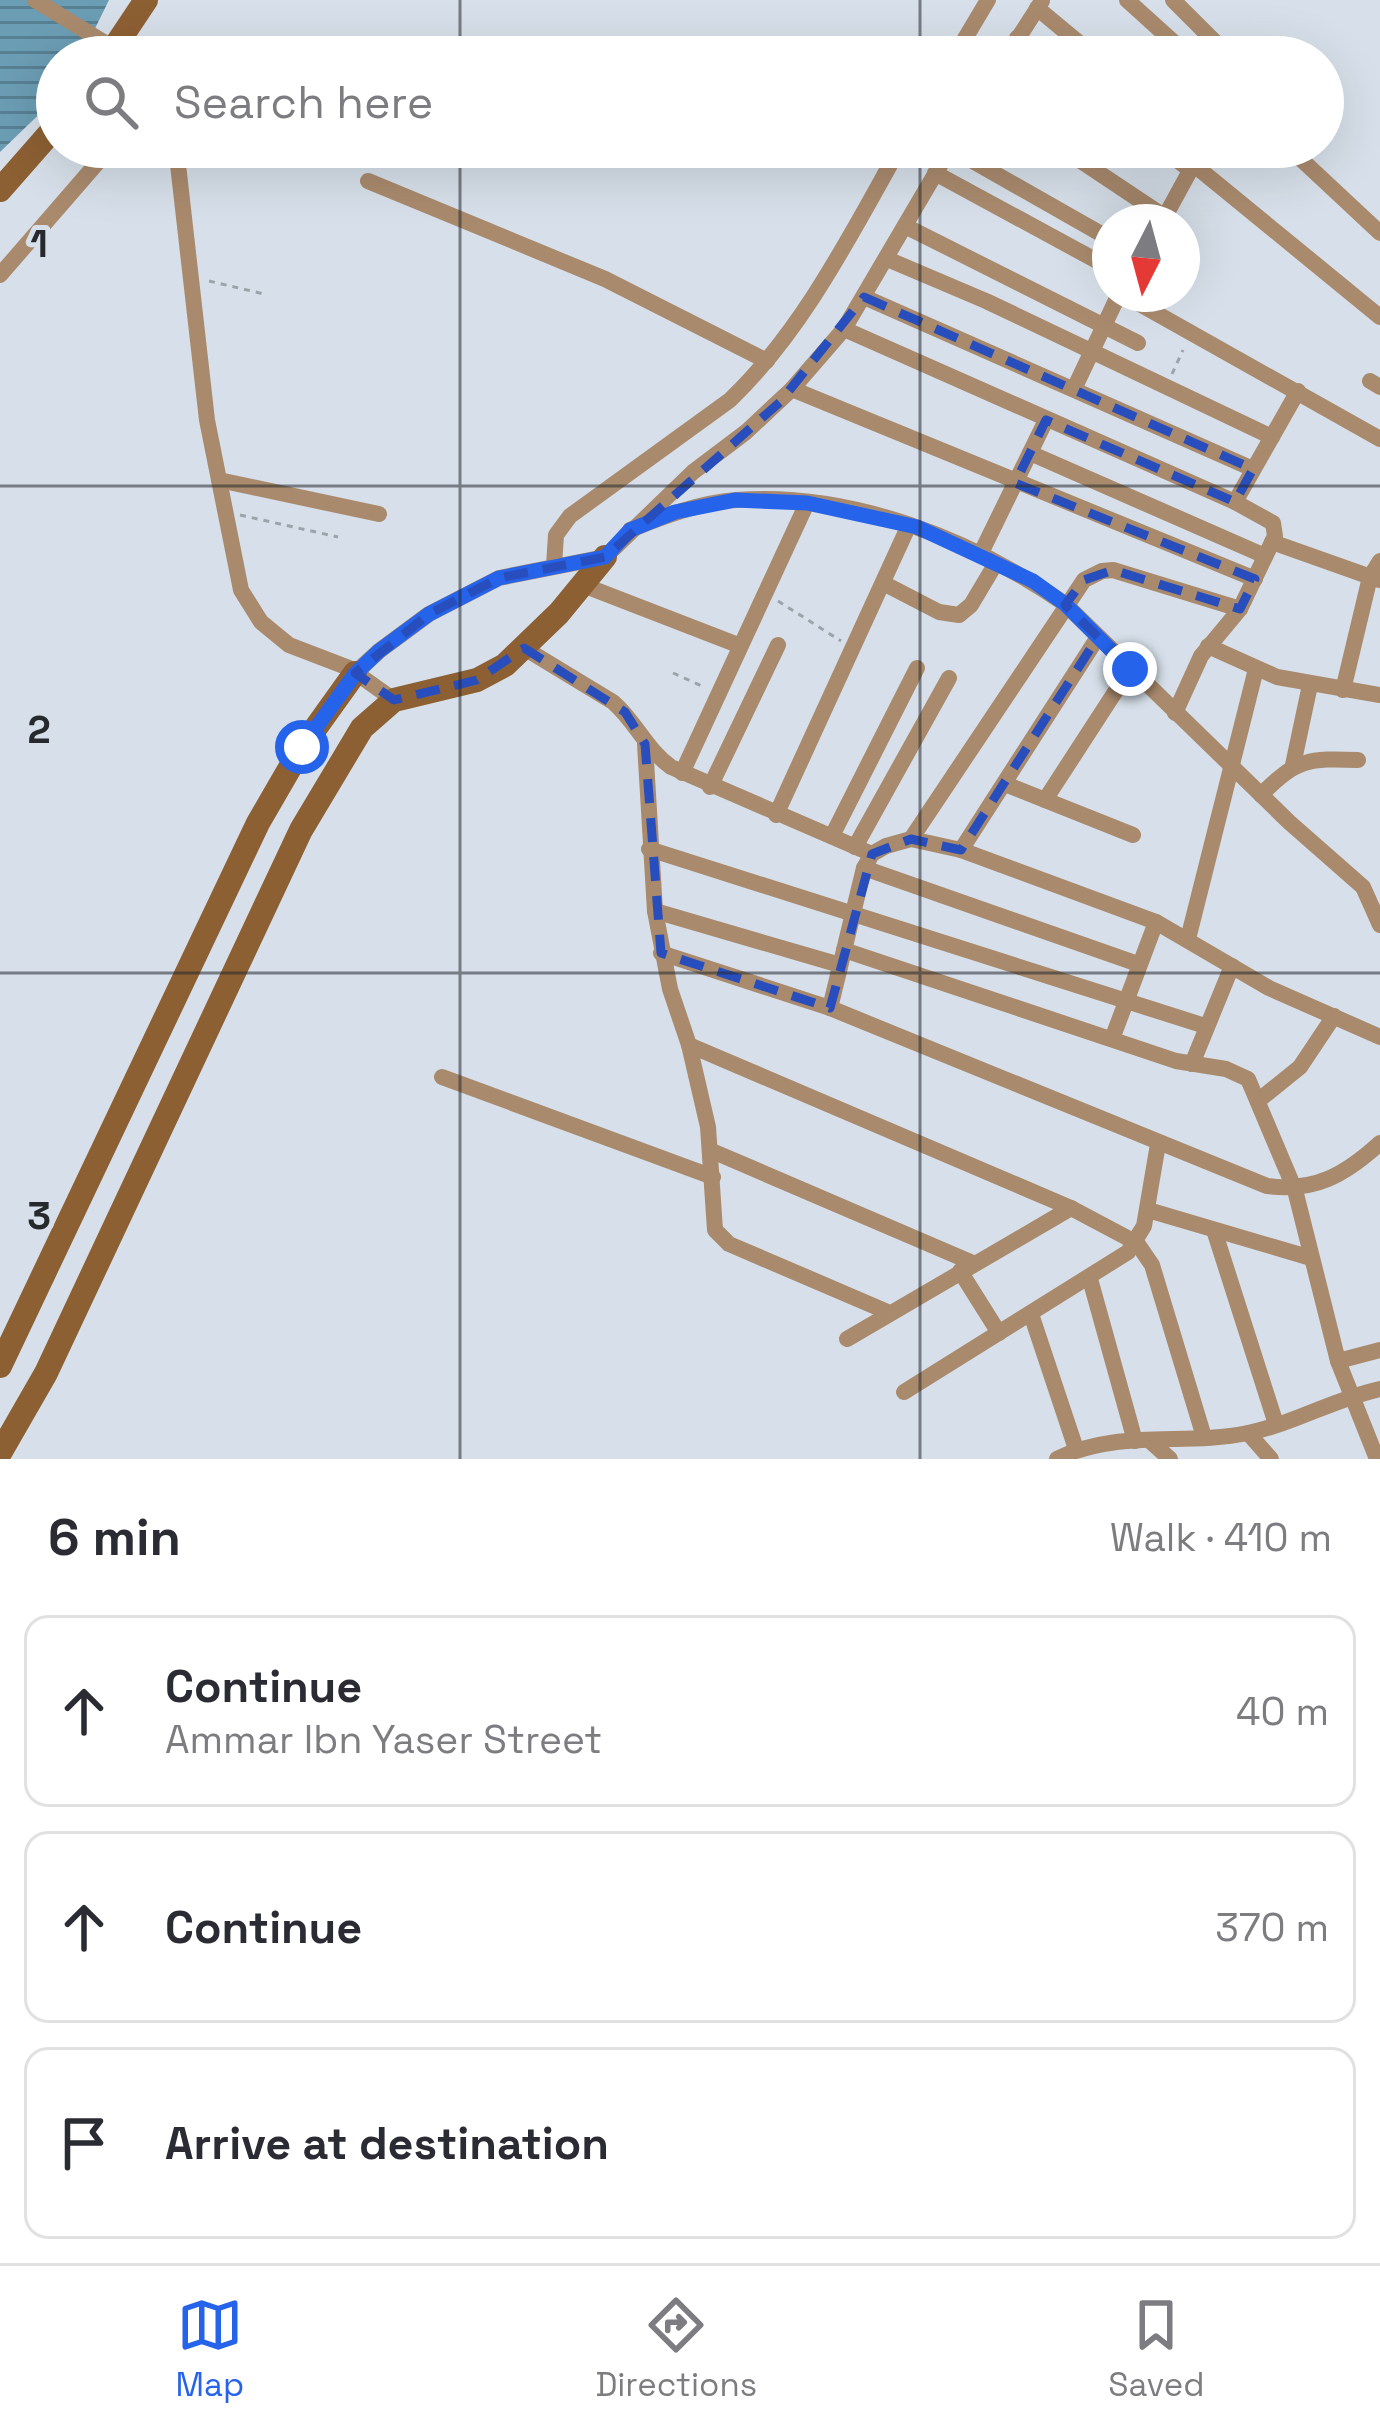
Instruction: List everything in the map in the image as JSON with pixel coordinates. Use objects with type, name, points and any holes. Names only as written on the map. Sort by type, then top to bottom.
[{"type":"street","points":[[35,0],[90,36]]},
{"type":"street","points":[[122,36],[146,0]]},
{"type":"street","points":[[966,36],[988,0]]},
{"type":"street","points":[[1127,0],[1167,36]]},
{"type":"street","points":[[1173,0],[1209,36]]},
{"type":"street","points":[[1019,36],[1040,4],[1074,36]]},
{"type":"street","points":[[0,190],[36,148]]},
{"type":"street","points":[[0,275],[93,168]]},
{"type":"street","points":[[178,168],[189,277],[237,579],[262,622],[299,651],[358,675],[387,695]]},
{"type":"street","points":[[554,565],[561,525],[730,400],[766,361],[797,319],[887,168]]},
{"type":"street","points":[[0,1453],[64,1335],[301,830],[362,728],[387,695],[477,680],[524,649],[630,530],[792,389],[844,329],[938,168]]},
{"type":"street","points":[[985,168],[1092,229]]},
{"type":"street","points":[[1090,168],[1140,204]]},
{"type":"street","points":[[1172,204],[1191,168]]},
{"type":"street","points":[[1204,168],[1380,317]]},
{"type":"street","points":[[1310,168],[1380,233]]},
{"type":"street","points":[[935,173],[1092,258]]},
{"type":"street","points":[[368,181],[604,279],[766,361]]},
{"type":"street","points":[[905,226],[1138,344]]},
{"type":"street","points":[[886,259],[986,301],[1272,437]]},
{"type":"street","points":[[864,297],[1253,470]]},
{"type":"street","points":[[1074,388],[1110,312]]},
{"type":"street","points":[[1153,312],[1380,439]]},
{"type":"street","points":[[844,329],[1273,523],[1276,530],[1269,549],[1240,609],[1208,646],[1175,713]]},
{"type":"street","points":[[792,389],[1255,579]]},
{"type":"street","points":[[1235,502],[1298,391]]},
{"type":"street","points":[[883,583],[939,612],[958,615],[971,604],[1046,420]]},
{"type":"street","points":[[1030,453],[1269,549],[1377,573],[1343,690]]},
{"type":"street","points":[[219,480],[379,514]]},
{"type":"street","points":[[630,530],[675,512],[735,500],[807,503],[909,525],[988,559],[1065,604],[1363,887],[1377,904],[1380,926]]},
{"type":"street","points":[[682,773],[807,503]]},
{"type":"street","points":[[776,815],[909,525]]},
{"type":"street","points":[[0,1366],[258,823],[302,747],[379,651],[441,608],[499,578],[605,557]]},
{"type":"street","points":[[911,839],[1084,580],[1113,570],[1240,609]]},
{"type":"street","points":[[583,585],[738,645]]},
{"type":"street","points":[[962,850],[1098,638]]},
{"type":"street","points":[[710,787],[778,645]]},
{"type":"street","points":[[1208,646],[1256,669],[1310,686],[1380,695]]},
{"type":"street","points":[[524,649],[613,702],[658,758],[682,773],[832,836],[864,856],[1138,964]]},
{"type":"street","points":[[832,836],[917,668]]},
{"type":"street","points":[[1045,800],[1130,669]]},
{"type":"street","points":[[1188,939],[1256,669]]},
{"type":"street","points":[[830,1008],[864,856],[949,678]]},
{"type":"street","points":[[1293,765],[1310,686]]},
{"type":"street","points":[[645,744],[655,911],[661,953],[689,1045],[712,1151],[711,1219],[720,1237],[890,1313]]},
{"type":"street","points":[[1261,795],[1293,765],[1318,759],[1358,760]]},
{"type":"street","points":[[1005,784],[1133,835]]},
{"type":"street","points":[[864,856],[911,839],[962,850],[1156,922],[1281,995],[1380,1037]]},
{"type":"street","points":[[649,849],[1205,1026]]},
{"type":"street","points":[[655,911],[842,958],[1248,1079],[1295,1190],[1337,1361],[1377,1459]]},
{"type":"street","points":[[1112,1039],[1156,922]]},
{"type":"street","points":[[661,953],[830,1008],[1267,1186],[1295,1190],[1328,1180],[1380,1143]]},
{"type":"street","points":[[1192,1064],[1232,966]]},
{"type":"street","points":[[1259,1100],[1300,1067],[1334,1016]]},
{"type":"street","points":[[689,1045],[1071,1208],[1137,1243],[1151,1265],[1204,1437]]},
{"type":"street","points":[[442,1077],[713,1177]]},
{"type":"street","points":[[904,1392],[1090,1279],[1137,1243],[1148,1210],[1158,1144]]},
{"type":"street","points":[[712,1151],[967,1267],[999,1333]]},
{"type":"street","points":[[847,1339],[1071,1208]]},
{"type":"street","points":[[1148,1210],[1311,1258]]},
{"type":"street","points":[[1214,1230],[1276,1424]]},
{"type":"street","points":[[1090,1279],[1142,1440],[1171,1459]]},
{"type":"street","points":[[1031,1313],[1076,1449]]},
{"type":"street","points":[[1337,1361],[1380,1350]]},
{"type":"street","points":[[1057,1459],[1097,1444],[1248,1433],[1380,1389]]},
{"type":"street","points":[[1248,1433],[1270,1459]]},
{"type":"street","points":[[1097,1444],[1114,1459]]},
{"type":"path","points":[[189,277],[264,294]]},
{"type":"path","points":[[224,512],[338,537]]},
{"type":"path","points":[[766,594],[854,648]]},
{"type":"path","points":[[673,673],[718,694]]},
{"type":"highlighted area","points":[[864,297],[1253,469],[1235,502],[1046,420],[1015,483],[1255,579],[1240,609],[1113,570],[1084,580],[1065,605],[1098,637],[961,850],[911,839],[872,854],[830,1008],[661,953],[645,744],[625,712],[524,648],[477,680],[394,700],[355,673],[429,614],[499,578],[605,557],[780,402]]},
{"type":"water","points":[[0,0],[109,0],[91,36],[36,36],[36,117],[0,152]]},
{"type":"route","points":[[302,747],[355,674],[429,614],[499,578],[605,557],[630,530],[675,512],[735,500],[807,503],[917,527],[1033,581],[1065,604],[1130,669]]}]
